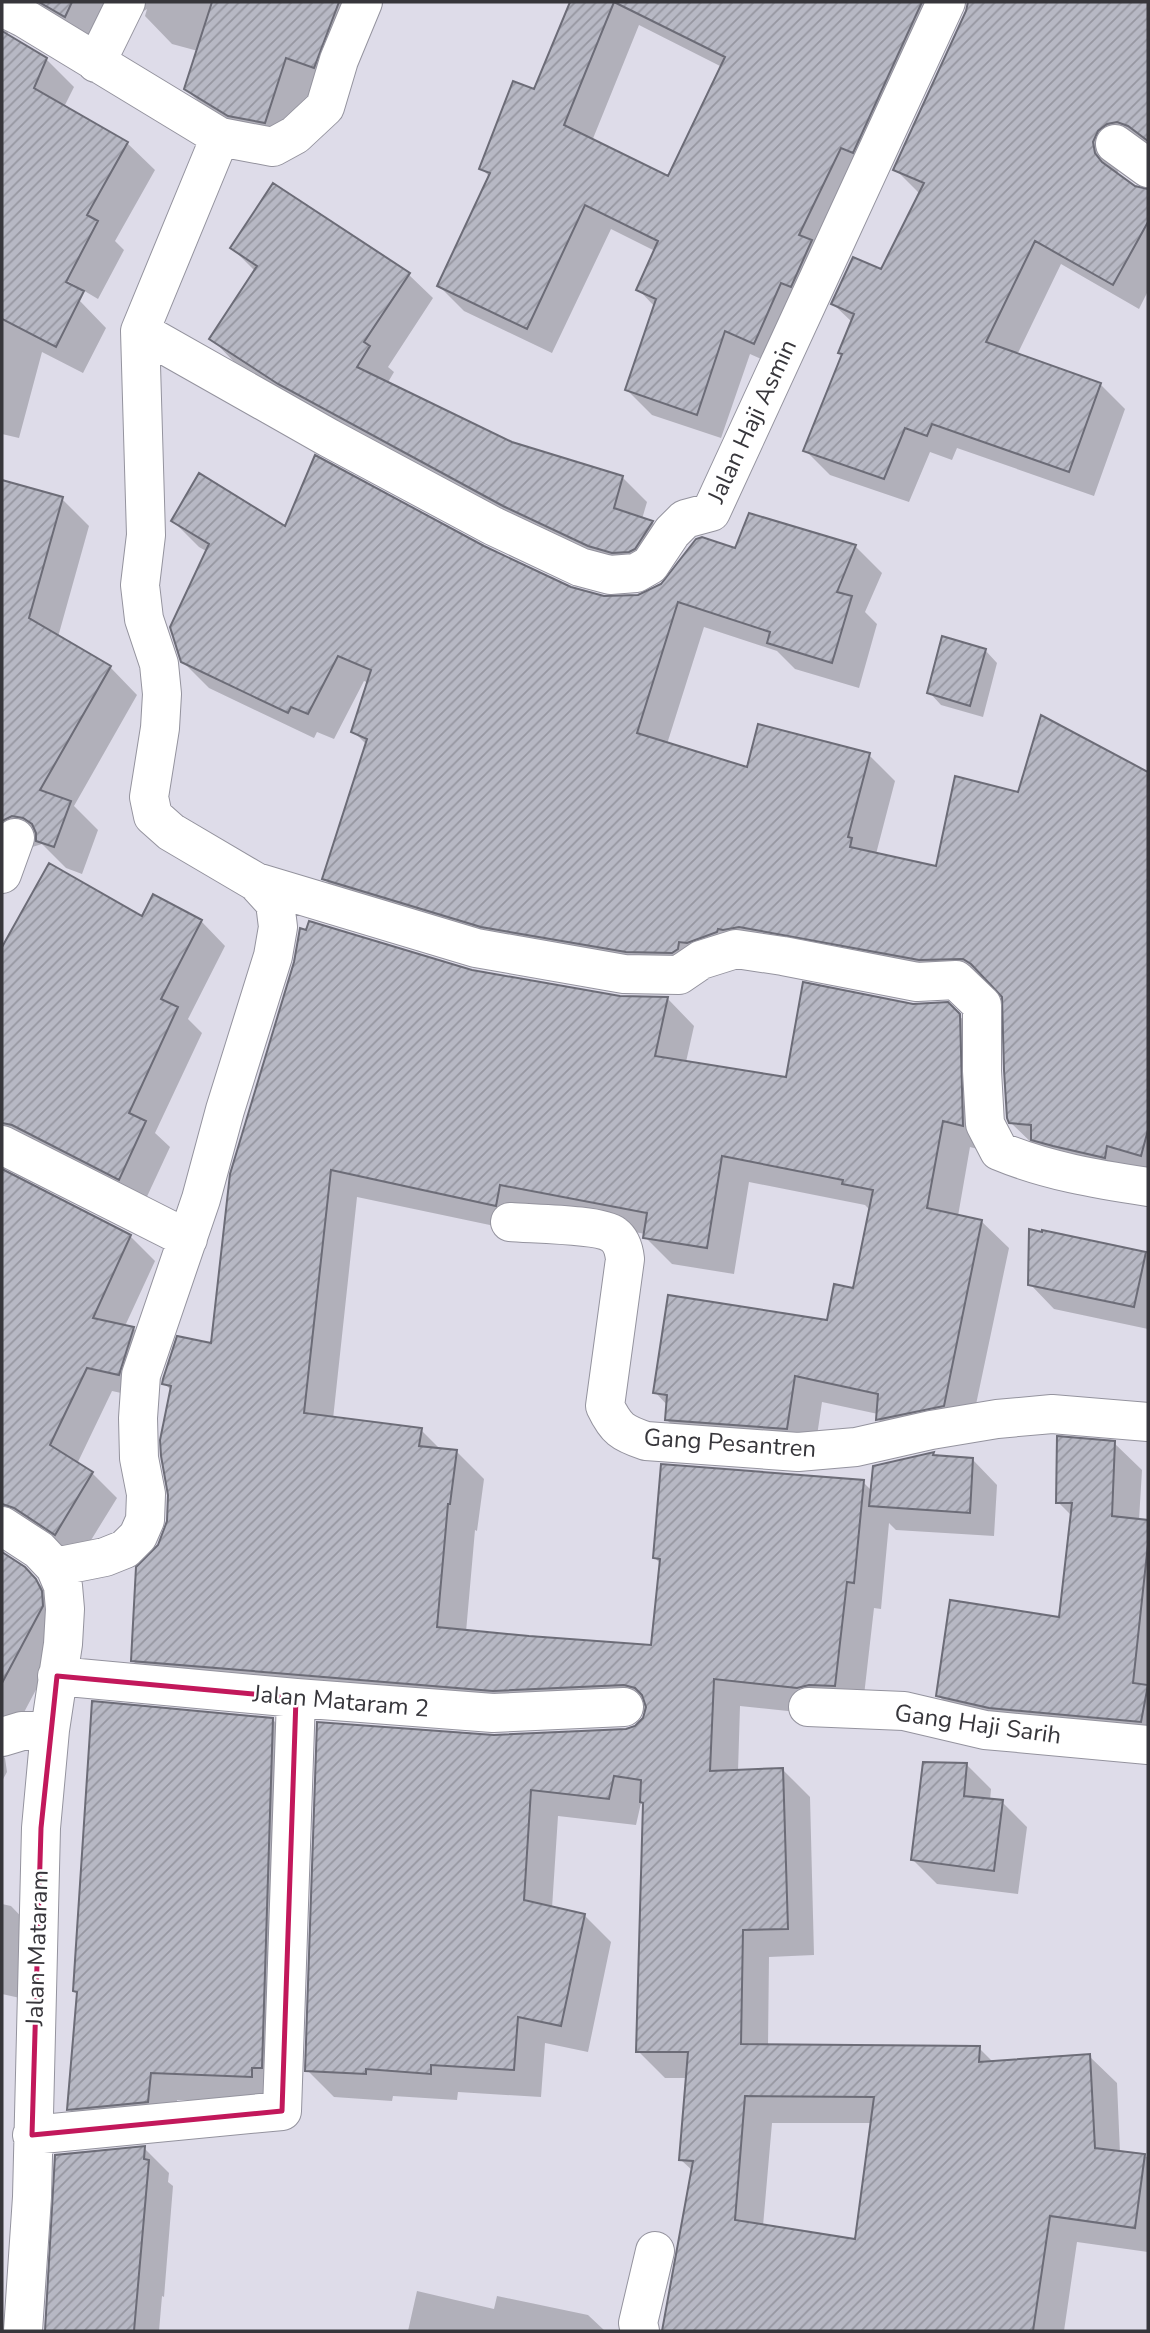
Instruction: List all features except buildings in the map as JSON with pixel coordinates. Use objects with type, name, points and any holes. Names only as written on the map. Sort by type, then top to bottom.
[{"type":"street","points":[[96,63],[126,2]]},
{"type":"street","points":[[2,7],[220,137],[273,147],[295,135],[325,107],[339,60],[363,2]]},
{"type":"street","name":"Jalan Haji Asmin","points":[[140,331],[329,438],[493,526],[580,567],[610,575],[636,573],[650,565],[671,533],[685,519],[711,512],[946,2]]},
{"type":"street","points":[[220,137],[140,331],[146,535],[140,584],[144,619],[159,664],[162,694],[160,728],[149,797],[153,816],[171,832],[256,882],[476,948],[624,974],[678,975],[701,960],[736,949],[917,982],[956,980],[982,1005],[985,1124],[999,1151],[1031,1164],[1081,1177],[1148,1187]]},
{"type":"street","points":[[1115,144],[1148,168]]},
{"type":"street","points":[[2,874],[15,838]]},
{"type":"street","points":[[2,1526],[39,1550],[55,1567],[104,1558],[125,1549],[138,1536],[145,1520],[146,1494],[139,1458],[141,1374],[188,1239],[272,956],[278,927],[275,903],[256,882]]},
{"type":"street","points":[[2,1145],[188,1239]]},
{"type":"street","name":"Gang Pesantren","points":[[510,1222],[596,1229],[614,1234],[624,1247],[625,1259],[605,1406],[613,1424],[627,1435],[646,1441],[798,1452],[856,1447],[931,1430],[1038,1415],[1148,1422]]},
{"type":"street","name":"Jalan Mataram","points":[[23,2331],[17,2196],[32,2135],[41,1828],[65,1609],[63,1586],[55,1567]]},
{"type":"street","name":"Jalan Mataram 2","points":[[57,1676],[296,1699],[493,1713],[624,1707]]},
{"type":"street","points":[[32,2135],[282,2110],[296,1699]]},
{"type":"street","name":"Gang Haji Sarih","points":[[808,1707],[904,1711],[985,1730],[1148,1745]]},
{"type":"street","points":[[2,1737],[22,1731],[50,1730]]},
{"type":"street","points":[[639,2331],[638,2323],[654,2251]]},
{"type":"highlighted area","points":[[57,1676],[296,1698],[282,2111],[32,2135],[41,1828]]}]
